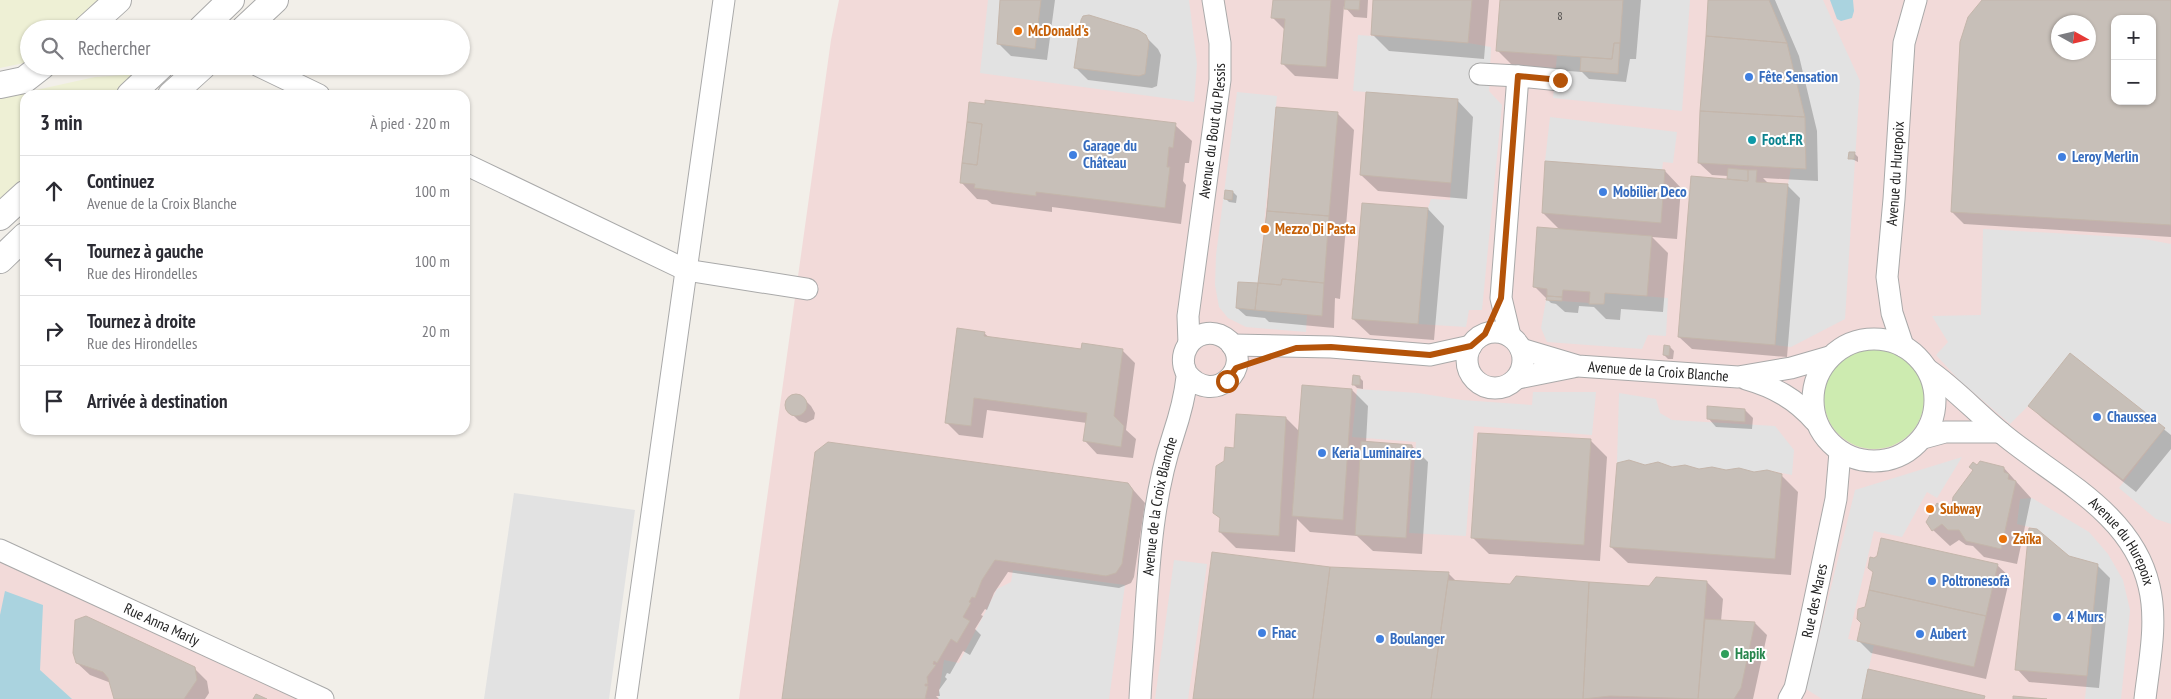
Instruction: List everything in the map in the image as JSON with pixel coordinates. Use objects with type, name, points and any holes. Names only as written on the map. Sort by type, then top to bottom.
[{"type":"street","points":[[96,20],[118,0]]},
{"type":"street","points":[[210,20],[231,0]]},
{"type":"street","points":[[254,20],[275,0]]},
{"type":"street","points":[[626,699],[724,0]]},
{"type":"street","name":"Avenue du Bout du Plessis","points":[[1189,344],[1188,316],[1220,80],[1220,43],[1213,0]]},
{"type":"street","name":"Avenue du Hurepoix","points":[[1903,346],[1892,313],[1887,277],[1904,43],[1916,0]]},
{"type":"street","points":[[1480,74],[1560,80]]},
{"type":"street","points":[[0,85],[24,80],[30,75]]},
{"type":"street","points":[[135,90],[151,75]]},
{"type":"street","points":[[177,90],[193,75]]},
{"type":"street","points":[[278,75],[309,90]]},
{"type":"street","points":[[1232,344],[1296,348],[1331,347],[1430,355],[1470,373],[1477,382],[1487,388],[1498,389],[1509,386],[1518,378],[1523,369],[1524,358],[1516,342],[1501,298],[1518,76]]},
{"type":"street","points":[[470,166],[686,270],[807,289]]},
{"type":"street","points":[[0,217],[20,199]]},
{"type":"street","points":[[0,260],[20,241]]},
{"type":"street","name":"Avenue du Bout du Plessis","points":[[1195,262],[1203,313],[1210,333]]},
{"type":"street","points":[[1470,373],[1468,354],[1478,340],[1501,298]]},
{"type":"street","points":[[1430,355],[1498,332],[1516,342]]},
{"type":"street","points":[[1189,344],[1202,334],[1210,333],[1226,338],[1236,352],[1236,368],[1227,381],[1212,387],[1196,380]]},
{"type":"street","points":[[1876,338],[1890,340],[1903,346],[1914,353],[1928,370],[1934,386],[1935,405],[1931,422],[1923,438],[1911,450],[1896,458],[1880,462],[1863,461],[1840,452],[1825,438],[1815,421],[1812,404],[1814,387],[1819,371],[1829,357],[1855,341],[1876,338]]},
{"type":"street","name":"Avenue de la Croix Blanche","points":[[1516,342],[1578,366]]},
{"type":"street","name":"Avenue de la Croix Blanche","points":[[1140,699],[1146,587],[1166,458],[1176,426],[1196,380],[1183,359],[1189,344]]},
{"type":"street","points":[[1236,368],[1296,348]]},
{"type":"street","name":"Avenue de la Croix Blanche","points":[[1518,378],[1578,366],[1738,376],[1792,368],[1829,357]]},
{"type":"street","name":"Avenue du Hurepoix","points":[[1928,370],[2000,432],[2106,513],[2130,540],[2150,586],[2152,609],[2145,699]]},
{"type":"street","name":"Avenue de la Croix Blanche","points":[[1738,376],[1766,384],[1786,394],[1803,407],[1815,421]]},
{"type":"street","points":[[1923,438],[1945,432],[2000,432]]},
{"type":"street","name":"Rue des Mares","points":[[1790,699],[1795,688],[1807,637],[1836,499],[1840,452]]},
{"type":"street","name":"Rue des Mares","points":[[1836,499],[1846,476],[1863,461]]},
{"type":"street","name":"Rue Anna Marly","points":[[0,550],[323,699]]},
{"type":"street","name":"Avenue de la Croix Blanche","points":[[1126,699],[1140,609],[1146,587]]},
{"type":"shaded area","points":[[839,0],[2171,0],[2171,699],[739,699],[831,40]]},
{"type":"shaded area","points":[[988,0],[1189,0],[1197,64],[1194,102],[980,73]]},
{"type":"shaded area","points":[[1623,0],[1690,0],[1682,111],[1553,98],[1557,55],[1581,57],[1580,71],[1618,74]]},
{"type":"shaded area","points":[[1769,0],[1823,0],[1860,81],[1845,319],[1791,347],[1775,345],[1788,184],[1791,168],[1806,169],[1805,117],[1787,43]]},
{"type":"shaded area","points":[[1358,35],[1468,43],[1491,47],[1489,91],[1502,105],[1482,310],[1469,310],[1466,327],[1418,324],[1428,208],[1431,199],[1450,200],[1451,183],[1366,92],[1353,91]]},
{"type":"shaded area","points":[[1237,92],[1277,96],[1258,283],[1238,282],[1236,308],[1307,315],[1306,332],[1246,327],[1228,318],[1219,307],[1215,285],[1216,255]]},
{"type":"shaded area","points":[[1550,117],[1677,132],[1673,163],[1663,162],[1662,170],[1545,161]]},
{"type":"shaded area","points":[[1983,229],[2139,238],[2171,244],[2171,524],[2156,519],[2119,488],[2165,428],[2070,353],[2028,406],[2010,424],[1958,379],[1936,355],[1948,342],[1932,316],[1981,315]]},
{"type":"shaded area","points":[[1605,293],[1668,298],[1666,336],[1648,335],[1642,349],[1547,342],[1541,328],[1546,300],[1604,304]]},
{"type":"shaded area","points":[[1357,389],[1418,393],[1462,400],[1532,405],[1533,392],[1596,392],[1592,435],[1474,426],[1466,536],[1409,533],[1416,442],[1352,437]]},
{"type":"shaded area","points":[[1619,393],[1656,399],[1660,413],[1672,420],[1775,426],[1794,450],[1792,475],[1767,470],[1754,472],[1712,467],[1699,469],[1686,465],[1672,467],[1658,462],[1645,465],[1630,460],[1617,463]]},
{"type":"shaded area","points":[[1962,457],[1937,498],[1927,492],[1902,537],[1874,531],[1848,639],[1874,645],[1862,699],[1822,699],[1806,689],[1855,490]]},
{"type":"shaded area","points":[[514,493],[635,510],[609,699],[484,699]]},
{"type":"shaded area","points":[[2032,498],[2089,532],[2108,554],[2123,580],[2130,610],[2121,699],[2085,699],[2098,564],[2069,556],[2037,529],[2017,524],[2020,499]]},
{"type":"shaded area","points":[[0,550],[323,699],[0,699]]},
{"type":"shaded area","points":[[1174,560],[1207,564],[1188,699],[1155,699]]},
{"type":"shaded area","points":[[1013,570],[1125,585],[1109,699],[938,699],[944,660],[959,663],[997,589],[1011,582]]},
{"type":"green space","points":[[0,0],[102,0],[79,20],[20,20],[20,64],[0,68]]},
{"type":"green space","points":[[138,75],[122,90],[36,90],[95,77]]},
{"type":"green space","points":[[20,94],[20,186],[0,204],[0,98]]},
{"type":"green space","points":[[1874,349],[1893,352],[1910,363],[1921,380],[1924,399],[1921,418],[1910,435],[1893,446],[1874,449],[1855,446],[1838,435],[1827,418],[1824,399],[1827,380],[1838,363],[1855,352]]},
{"type":"water","points":[[1830,0],[1853,0],[1854,11],[1852,18],[1841,21],[1837,19]]},
{"type":"water","points":[[5,591],[43,605],[40,670],[72,699],[0,699],[0,615]]},
{"type":"building","name":"McDonald's","points":[[1000,0],[1041,0],[1035,49],[997,44]]},
{"type":"building","points":[[1273,0],[1331,0],[1326,67],[1281,64],[1285,19],[1271,18]]},
{"type":"building","points":[[1345,0],[1360,0],[1359,10],[1344,9]]},
{"type":"building","points":[[1373,0],[1472,0],[1468,43],[1371,35]]},
{"type":"building","points":[[1500,0],[1623,0],[1620,43],[1614,43],[1612,59],[1496,51]]},
{"type":"building","points":[[1708,0],[1769,0],[1787,43],[1706,36]]},
{"type":"building","name":"Leroy Merlin","points":[[1982,0],[2171,0],[2171,225],[1951,212],[1960,42],[1968,17]]},
{"type":"building","points":[[1089,15],[1138,30],[1146,35],[1149,42],[1145,74],[1139,76],[1074,68],[1081,20],[1083,16]]},
{"type":"building","name":"Fête Sensation","points":[[1706,36],[1787,43],[1805,117],[1700,111]]},
{"type":"building","points":[[1614,43],[1620,43],[1618,74],[1580,71],[1581,57],[1612,59]]},
{"type":"building","points":[[1366,92],[1458,99],[1451,183],[1360,175]]},
{"type":"building","name":"Garage du Château","points":[[985,100],[1176,123],[1173,148],[1169,147],[1167,167],[1170,167],[1165,208],[1036,192],[1036,196],[974,188],[975,184],[960,183],[962,163],[977,165],[982,124],[967,122],[969,102],[985,104]]},
{"type":"building","points":[[1276,107],[1338,112],[1329,216],[1267,211]]},
{"type":"building","name":"Foot.FR","points":[[1700,111],[1805,117],[1806,169],[1698,163]]},
{"type":"building","points":[[967,122],[982,124],[977,165],[962,163]]},
{"type":"building","points":[[1849,152],[1855,152],[1854,159],[1848,159]]},
{"type":"building","name":"Mobilier Deco","points":[[1545,161],[1665,170],[1661,223],[1542,213]]},
{"type":"building","points":[[1728,168],[1748,170],[1748,181],[1727,179]]},
{"type":"building","points":[[1748,170],[1757,170],[1756,182],[1788,184],[1775,345],[1678,337],[1691,176],[1748,181]]},
{"type":"building","points":[[1225,190],[1233,191],[1232,200],[1224,199]]},
{"type":"building","points":[[1362,203],[1428,208],[1418,324],[1352,319]]},
{"type":"building","points":[[1267,211],[1329,216],[1324,283],[1282,279],[1281,285],[1258,283]]},
{"type":"building","points":[[1537,227],[1652,236],[1647,296],[1605,293],[1604,304],[1589,304],[1590,292],[1563,290],[1562,297],[1547,296],[1547,289],[1533,287]]},
{"type":"building","points":[[1282,279],[1324,283],[1322,316],[1255,310],[1258,283],[1281,285]]},
{"type":"building","points":[[1238,282],[1258,283],[1255,310],[1236,308]]},
{"type":"building","points":[[1547,296],[1562,297],[1562,301],[1546,300]]},
{"type":"building","points":[[957,328],[985,332],[984,336],[1081,349],[1082,343],[1123,349],[1114,416],[1124,426],[1121,447],[1083,441],[1087,413],[974,398],[971,426],[945,423]]},
{"type":"building","points":[[1664,345],[1670,346],[1669,356],[1663,355]]},
{"type":"building","name":"Chaussea","points":[[2070,353],[2165,428],[2123,480],[2028,406]]},
{"type":"building","points":[[1353,375],[1360,376],[1360,385],[1352,385]]},
{"type":"building","name":"Keria Luminaires","points":[[1302,385],[1352,389],[1343,520],[1292,516]]},
{"type":"building","points":[[796,394],[804,397],[807,405],[804,413],[796,416],[788,413],[785,405],[788,397]]},
{"type":"building","points":[[1707,406],[1745,409],[1745,422],[1707,419]]},
{"type":"building","points":[[1236,414],[1286,417],[1279,536],[1219,532],[1220,518],[1213,513],[1216,466],[1224,461],[1225,447],[1234,448]]},
{"type":"building","points":[[1478,433],[1591,439],[1584,545],[1471,538]]},
{"type":"building","points":[[1361,441],[1412,445],[1406,538],[1355,535]]},
{"type":"building","points":[[828,442],[1128,483],[1133,490],[1122,564],[1116,573],[1106,576],[995,560],[982,580],[975,598],[972,597],[969,602],[971,603],[963,617],[970,621],[957,643],[951,639],[937,663],[934,661],[933,664],[936,665],[927,677],[928,684],[925,684],[925,686],[928,686],[925,699],[782,699],[815,452]]},
{"type":"building","points":[[1629,460],[1645,465],[1658,462],[1672,467],[1685,465],[1699,469],[1712,467],[1726,470],[1739,468],[1754,472],[1767,470],[1782,474],[1775,559],[1610,547],[1617,463]]},
{"type":"building","points":[[1980,461],[2004,467],[2004,472],[2009,474],[2008,479],[2016,481],[2001,549],[1966,541],[1959,530],[1948,530],[1942,524],[1932,531],[1926,522],[1937,503],[1945,509],[1952,505],[1953,497],[1973,470],[1969,467],[1973,462],[1977,465]]},
{"type":"building","name":"4 Murs","points":[[2029,528],[2037,529],[2069,556],[2098,564],[2087,676],[2015,670]]},
{"type":"building","name":"Poltronesofà","points":[[1881,538],[1998,564],[1986,616],[1869,590],[1873,572],[1868,568],[1870,557],[1874,558],[1877,556]]},
{"type":"building","name":"Fnac","points":[[1212,552],[1330,567],[1313,699],[1193,699]]},
{"type":"building","name":"Boulanger","points":[[1330,567],[1449,572],[1431,699],[1313,699]]},
{"type":"building","points":[[1516,576],[1589,582],[1583,699],[1431,699],[1448,580],[1510,584]]},
{"type":"building","points":[[1656,577],[1707,581],[1698,699],[1610,696],[1583,699],[1589,582],[1649,586]]},
{"type":"building","name":"Aubert","points":[[1869,590],[1986,616],[1974,667],[1857,641],[1861,623],[1857,619],[1858,609],[1865,607]]},
{"type":"building","points":[[86,616],[195,667],[197,680],[184,699],[114,699],[108,678],[103,672],[76,663],[73,653],[75,620]]},
{"type":"building","name":"Hapik","points":[[1705,619],[1755,622],[1741,688],[1734,699],[1698,699]]},
{"type":"building","points":[[1868,669],[1985,696],[1984,699],[1862,699]]},
{"type":"building","points":[[256,694],[267,699],[253,699]]},
{"type":"building","points":[[2013,696],[2047,699],[2013,699]]},
{"type":"place","name":"McDonald's","points":[[1018,31]]},
{"type":"place","name":"Fête Sensation","points":[[1749,77]]},
{"type":"place","name":"Foot.FR","points":[[1752,140]]},
{"type":"place","name":"Garage du Château","points":[[1073,155]]},
{"type":"place","name":"Leroy Merlin","points":[[2062,157]]},
{"type":"place","name":"Mobilier Deco","points":[[1603,192]]},
{"type":"place","name":"Mezzo Di Pasta","points":[[1265,229]]},
{"type":"place","name":"Chaussea","points":[[2097,417]]},
{"type":"place","name":"Keria Luminaires","points":[[1322,453]]},
{"type":"place","name":"Subway","points":[[1930,509]]},
{"type":"place","name":"Zaïka","points":[[2003,539]]},
{"type":"place","name":"Poltronesofà","points":[[1932,581]]},
{"type":"place","name":"4 Murs","points":[[2057,617]]},
{"type":"place","name":"Fnac","points":[[1262,633]]},
{"type":"place","name":"Aubert","points":[[1920,634]]},
{"type":"place","name":"Boulanger","points":[[1380,639]]},
{"type":"place","name":"Hapik","points":[[1725,654]]},
{"type":"route","points":[[1227,381],[1236,368],[1296,348],[1331,347],[1430,355],[1471,346],[1477,338],[1485,334],[1501,298],[1518,76],[1560,80]]}]
